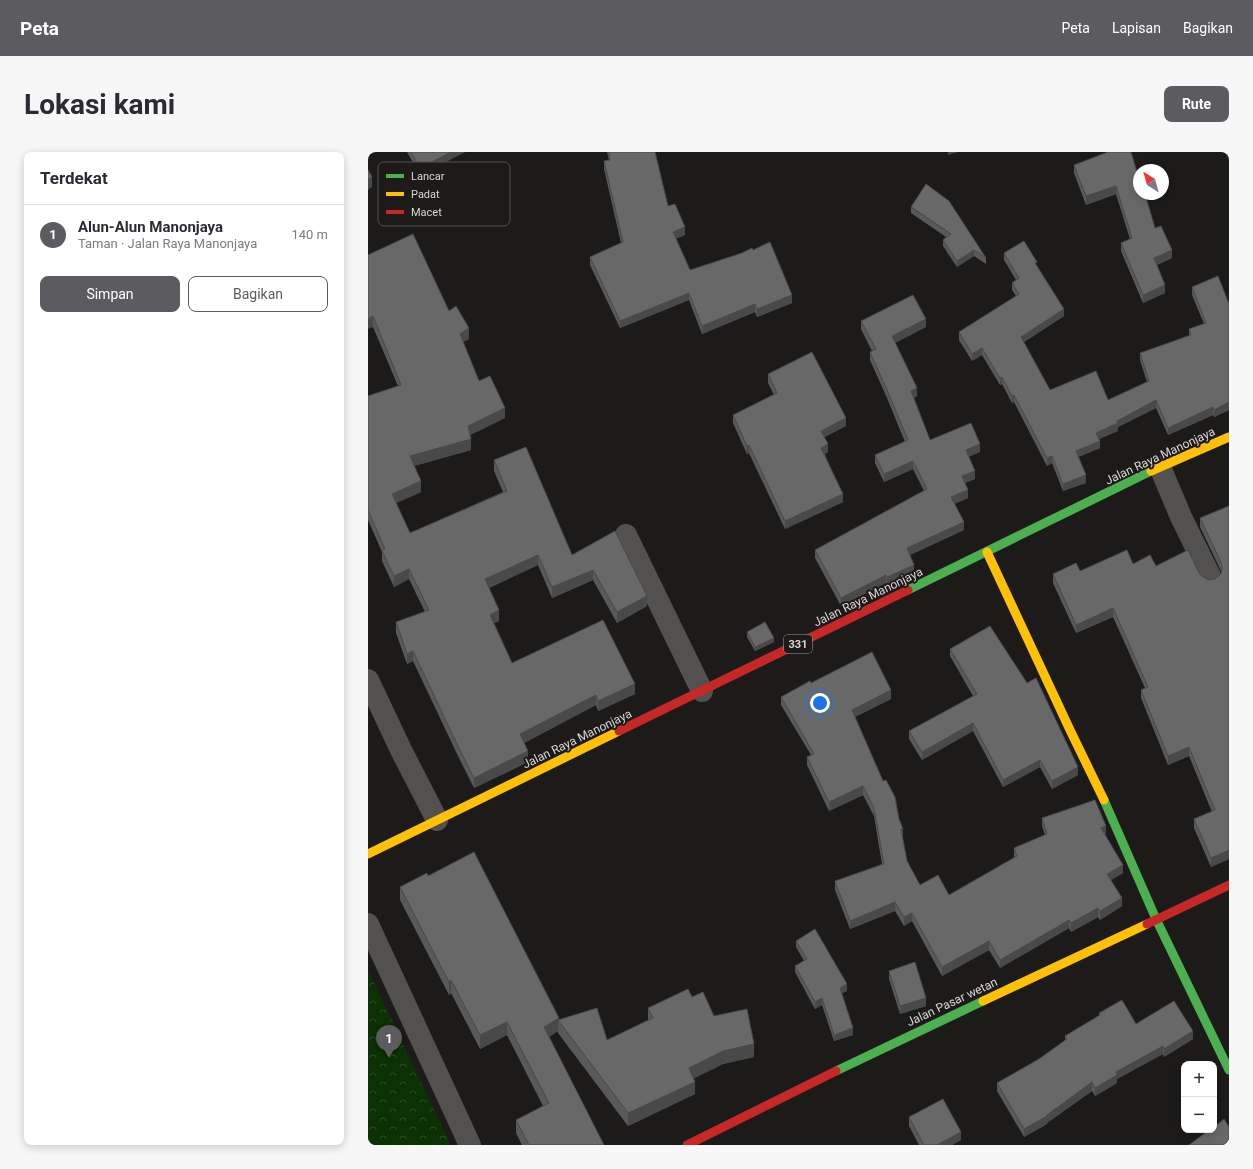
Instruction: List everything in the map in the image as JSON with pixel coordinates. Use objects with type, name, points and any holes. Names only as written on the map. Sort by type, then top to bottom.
[{"type":"street","name":"Jalan Raya Manonjaya","points":[[368,854],[1160,467],[1229,437]]},
{"type":"street","points":[[1160,467],[1181,517],[1210,576]]},
{"type":"street","points":[[626,535],[702,691]]},
{"type":"street","points":[[987,552],[1070,730],[1107,805],[1156,919],[1229,1070]]},
{"type":"street","points":[[368,680],[401,750],[437,820]]},
{"type":"street","name":"Jalan Pasar wetan","points":[[687,1145],[848,1065],[1229,884]]},
{"type":"street","points":[[368,924],[470,1145]]},
{"type":"green space","points":[[368,970],[451,1145],[368,1145]]},
{"type":"building","points":[[411,152],[451,152],[432,162],[417,162]]},
{"type":"building","points":[[609,152],[655,152],[668,206],[675,204],[685,227],[673,232],[690,270],[742,253],[752,248],[753,250],[770,242],[792,295],[757,309],[755,304],[702,326],[689,293],[620,321],[590,257],[623,242],[604,161],[610,160]]},
{"type":"building","points":[[1108,152],[1131,152],[1135,164],[1133,164],[1133,200],[1147,200],[1155,228],[1161,226],[1172,250],[1154,258],[1165,285],[1143,295],[1121,243],[1132,238],[1116,186],[1086,196],[1074,165]]},
{"type":"building","points":[[368,170],[372,177],[368,180]]},
{"type":"building","points":[[926,184],[949,201],[986,258],[974,250],[957,261],[943,240],[951,234],[911,207]]},
{"type":"building","points":[[413,234],[449,311],[456,306],[469,328],[460,334],[479,381],[490,376],[505,408],[468,426],[471,439],[410,456],[421,481],[392,494],[410,533],[507,491],[494,460],[526,447],[572,555],[615,531],[647,596],[617,612],[593,570],[552,587],[538,555],[485,579],[499,610],[490,615],[512,663],[603,620],[635,684],[598,701],[596,695],[520,734],[528,751],[474,778],[413,651],[407,654],[396,622],[429,610],[409,569],[394,576],[382,551],[385,549],[368,510],[368,396],[401,385],[373,316],[368,319],[368,255]]},
{"type":"building","points":[[1024,241],[1037,262],[1035,263],[1064,309],[1021,337],[1050,390],[1096,371],[1108,400],[1149,381],[1140,353],[1191,335],[1189,329],[1206,323],[1192,287],[1218,276],[1229,304],[1229,402],[1214,410],[1213,407],[1168,428],[1156,400],[1117,421],[1118,423],[1096,433],[1100,441],[1076,451],[1086,475],[1063,484],[1052,456],[1047,458],[1014,395],[1012,396],[1002,377],[1000,378],[982,348],[972,354],[959,332],[1019,294],[1012,283],[1019,278],[1004,253]]},
{"type":"building","points":[[913,295],[926,319],[892,336],[917,388],[911,391],[930,440],[971,423],[980,444],[966,450],[975,471],[962,476],[968,490],[951,497],[964,522],[907,548],[914,565],[887,577],[886,575],[841,598],[815,550],[927,489],[913,461],[884,474],[875,455],[908,440],[870,352],[876,349],[861,321]]},
{"type":"building","points":[[812,352],[846,418],[821,431],[828,444],[821,448],[843,494],[785,521],[733,415],[777,393],[768,374]]},
{"type":"building","points":[[1229,506],[1229,850],[1211,858],[1194,819],[1215,810],[1189,747],[1168,756],[1141,690],[1148,687],[1113,608],[1076,625],[1053,574],[1076,563],[1080,571],[1127,550],[1133,564],[1150,555],[1156,566],[1188,550],[1199,573],[1209,580],[1215,579],[1221,574],[1221,562],[1200,518]]},
{"type":"building","points":[[765,622],[774,638],[755,647],[747,632]]},
{"type":"building","points":[[990,626],[1027,683],[1036,678],[1078,767],[1052,781],[1040,760],[1003,780],[973,723],[922,752],[909,731],[977,694],[950,649]]},
{"type":"building","points":[[872,652],[891,690],[852,710],[883,781],[886,780],[895,797],[899,819],[903,829],[901,829],[907,861],[920,885],[938,875],[949,895],[1017,856],[1014,848],[1047,834],[1042,818],[1095,800],[1106,826],[1101,828],[1123,865],[1107,874],[1122,898],[1100,911],[1098,908],[1071,923],[1069,920],[1000,960],[989,941],[942,967],[912,913],[904,917],[895,902],[850,921],[835,881],[884,864],[874,808],[863,786],[829,802],[807,757],[814,754],[781,697],[810,681],[811,683]]},
{"type":"building","points":[[474,852],[559,1018],[544,1027],[604,1145],[529,1145],[516,1120],[549,1103],[507,1022],[480,1035],[451,980],[449,982],[400,887],[427,873],[428,876]]},
{"type":"building","points":[[815,929],[847,984],[840,988],[853,1028],[834,1035],[822,998],[815,1002],[795,966],[807,959],[796,941]]},
{"type":"building","points":[[915,962],[926,998],[900,1006],[889,971]]},
{"type":"building","points":[[688,989],[692,997],[703,992],[714,1016],[747,1009],[754,1044],[723,1051],[689,1068],[695,1082],[628,1113],[558,1020],[597,1008],[607,1040],[653,1018],[648,1008]]},
{"type":"building","points":[[1122,1000],[1136,1024],[1174,1001],[1193,1031],[1164,1049],[1163,1046],[1116,1072],[1117,1075],[1095,1088],[1092,1082],[1047,1116],[1024,1129],[997,1083],[1039,1059],[1067,1039],[1065,1036],[1100,1015],[1099,1013]]},
{"type":"building","points":[[943,1099],[961,1132],[937,1145],[924,1145],[909,1117]]},
{"type":"building","points":[[1224,1119],[1229,1127],[1229,1145],[1189,1145],[1205,1133],[1217,1133],[1217,1125]]},
{"type":"traffic: fast","points":[[908,590],[1151,471]]},
{"type":"traffic: fast","points":[[1104,800],[1156,919],[1229,1070]]},
{"type":"traffic: fast","points":[[836,1071],[983,1001]]},
{"type":"traffic: slow","points":[[1151,471],[1229,437]]},
{"type":"traffic: slow","points":[[987,552],[1104,800]]},
{"type":"traffic: slow","points":[[368,854],[619,731]]},
{"type":"traffic: slow","points":[[983,1001],[1147,924]]},
{"type":"traffic: jam","points":[[619,731],[908,590]]},
{"type":"traffic: jam","points":[[1147,924],[1229,885]]},
{"type":"traffic: jam","points":[[687,1145],[836,1071]]},
{"type":"place","name":"Alun-Alun Manonjaya","points":[[389,1058]]}]
